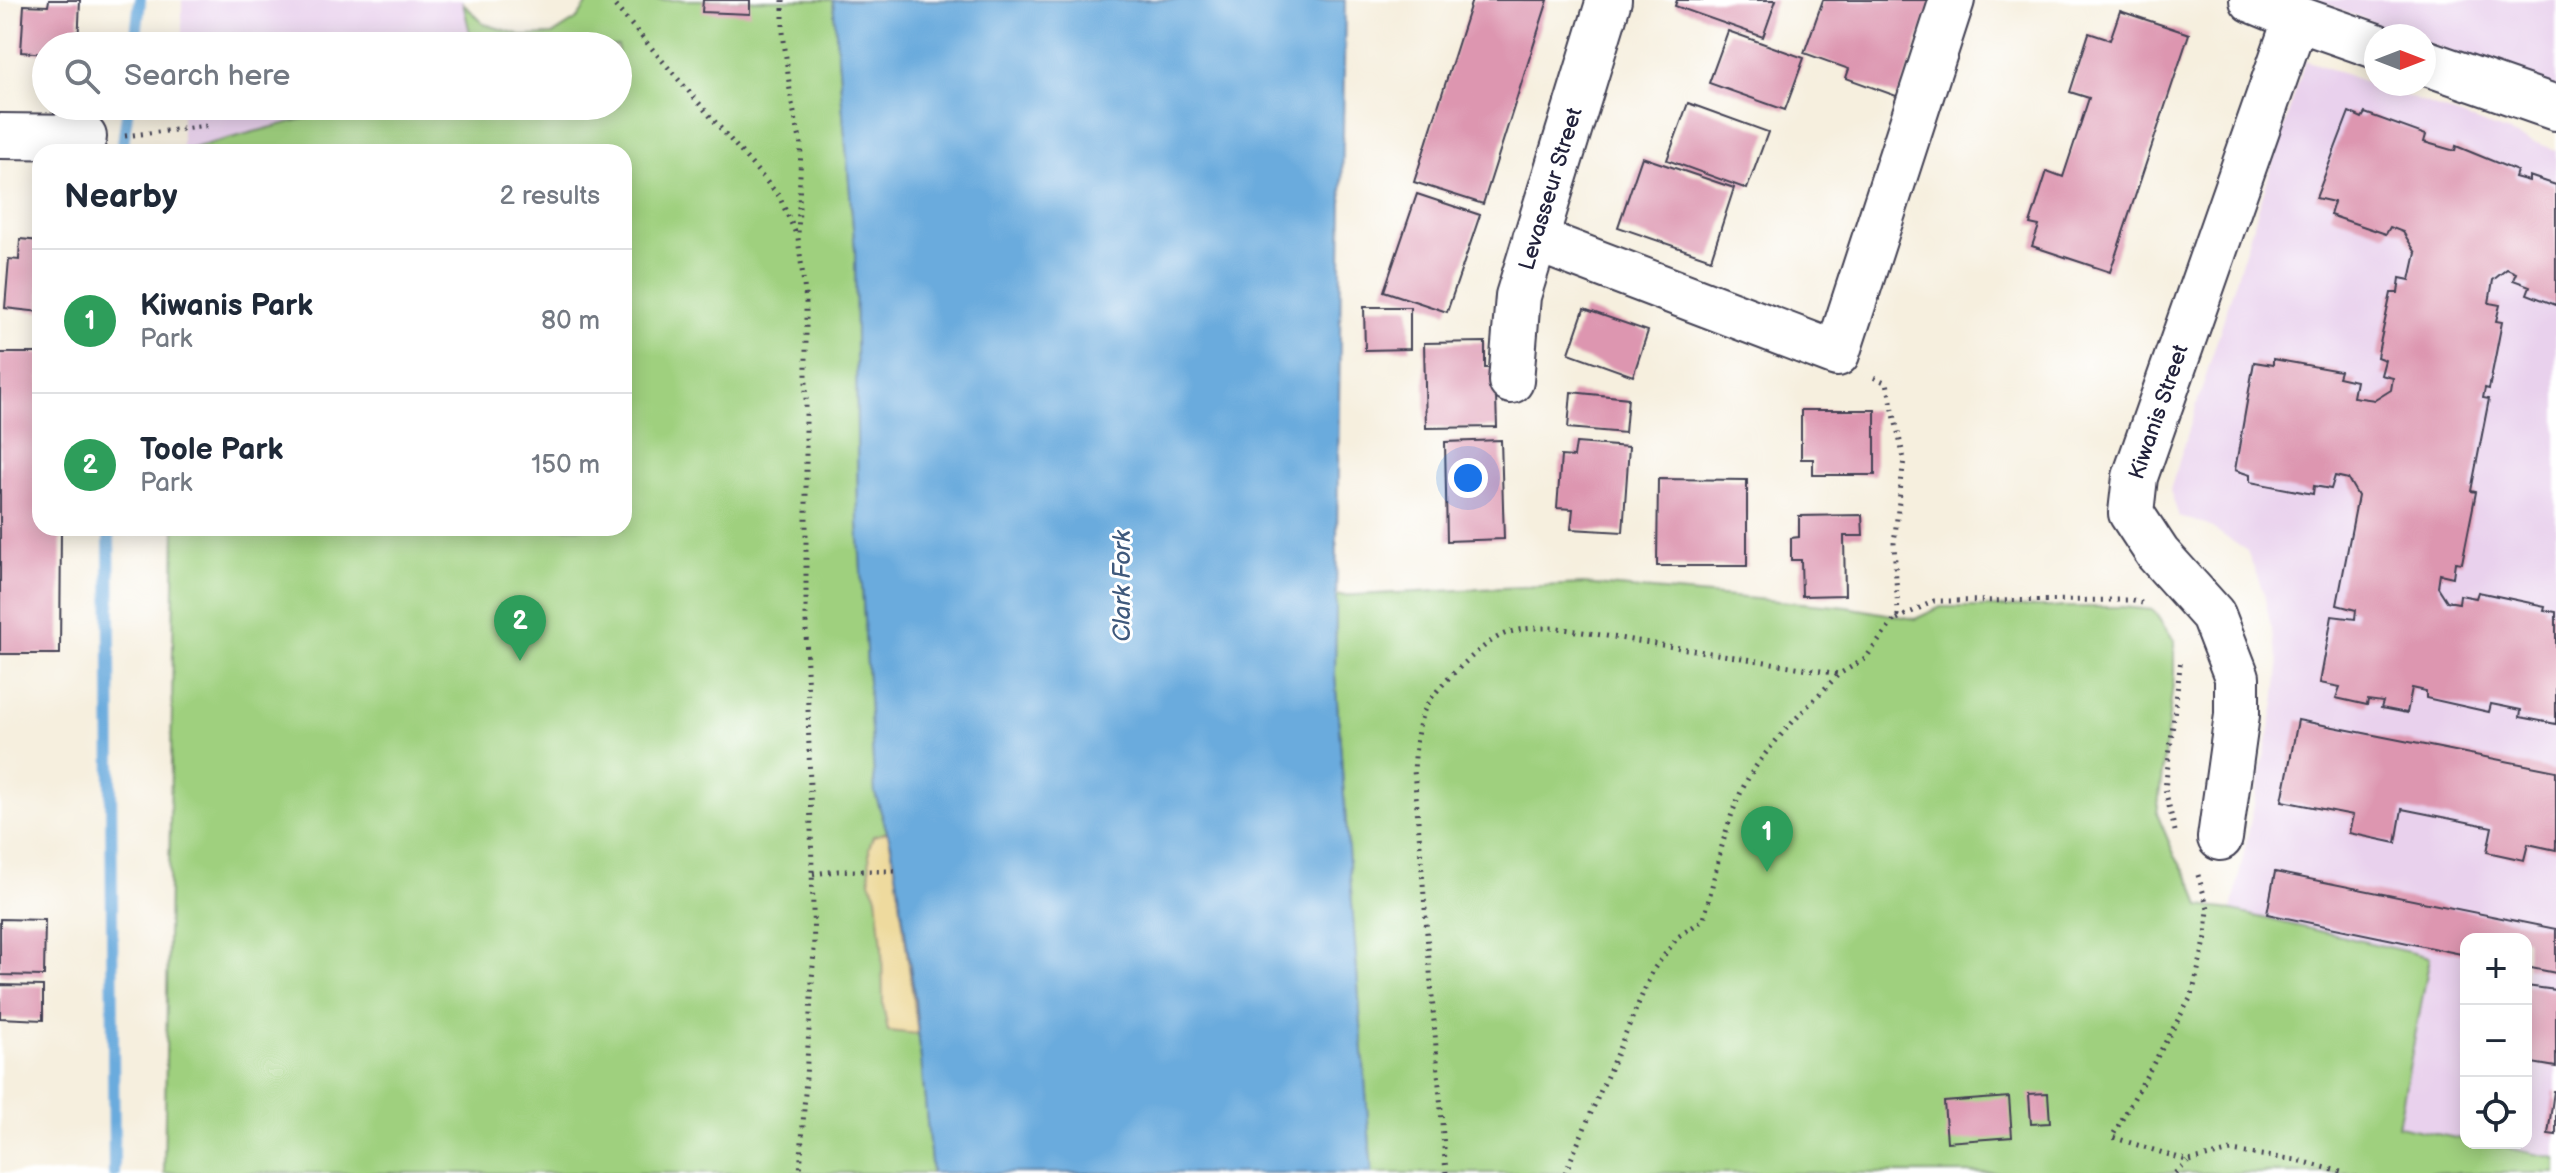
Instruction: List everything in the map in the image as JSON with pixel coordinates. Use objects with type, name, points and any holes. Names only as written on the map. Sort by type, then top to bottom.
[{"type":"street","name":"Levasseur Street","points":[[1511,381],[1518,296],[1609,0]]},
{"type":"street","points":[[1535,239],[1837,354],[1952,0]]},
{"type":"street","points":[[2252,0],[2364,42]]},
{"type":"street","name":"Kiwanis Street","points":[[2206,850],[2237,715],[2237,677],[2213,615],[2158,554],[2131,513],[2135,477],[2296,18]]},
{"type":"street","points":[[2436,66],[2556,108]]},
{"type":"street","points":[[0,136],[104,136]]},
{"type":"path","points":[[610,0],[779,196],[798,238]]},
{"type":"path","points":[[783,0],[783,32],[791,99],[801,144],[798,238],[806,301],[806,628],[814,949],[800,1173]]},
{"type":"path","points":[[104,136],[207,126]]},
{"type":"path","points":[[1565,1173],[1653,970],[1678,937],[1704,919],[1729,827],[1752,772],[1839,674],[1865,659],[1898,615],[1894,543],[1904,459],[1887,383],[1861,373]]},
{"type":"path","points":[[1894,621],[1934,601],[2129,600],[2153,606]]},
{"type":"path","points":[[1446,1173],[1414,770],[1416,738],[1428,703],[1457,670],[1500,635],[1525,628],[1558,628],[1839,674]]},
{"type":"path","points":[[2176,835],[2165,789],[2182,651]]},
{"type":"path","points":[[2189,1161],[2112,1137],[2192,995],[2206,937],[2208,908],[2198,876],[2206,850]]},
{"type":"path","points":[[813,874],[896,871]]},
{"type":"path","points":[[2175,1173],[2189,1161],[2231,1151],[2297,1160],[2345,1173]]},
{"type":"shaded area","points":[[182,0],[463,0],[470,32],[182,32]]},
{"type":"shaded area","points":[[2317,0],[2556,0],[2556,90],[2436,47],[2436,24],[2376,24]]},
{"type":"shaded area","points":[[2305,60],[2364,81],[2364,96],[2405,96],[2556,150],[2556,1158],[2511,1149],[2532,1149],[2532,933],[2460,933],[2460,1139],[2398,1126],[2430,957],[2232,910],[2275,704],[2279,667],[2264,594],[2247,551],[2206,524],[2179,517],[2170,490]]},
{"type":"shaded area","points":[[182,120],[299,120],[208,144],[182,144]]},
{"type":"green space","points":[[590,0],[833,0],[855,250],[858,523],[875,793],[891,844],[915,999],[932,1173],[164,1173],[175,536],[632,536],[632,144],[208,144],[299,120],[632,120],[632,32],[557,32],[577,19]]},
{"type":"green space","points":[[463,3],[484,24],[511,32],[470,32]]},
{"type":"green space","points":[[1583,584],[1847,607],[1915,619],[1941,607],[2122,607],[2153,610],[2174,641],[2174,676],[2157,814],[2175,856],[2194,887],[2200,906],[2430,957],[2398,1126],[2460,1139],[2460,1149],[2511,1149],[2556,1158],[2556,1173],[1372,1173],[1335,674],[1336,596]]},
{"type":"sand","points":[[888,832],[918,1034],[888,1031],[883,1005],[882,946],[877,896],[870,881],[869,848],[873,836]]},
{"type":"water","name":"Clark Fork","points":[[833,0],[1345,0],[1335,674],[1372,1173],[932,1173],[915,999],[896,871],[875,793],[858,523],[855,250]]},
{"type":"building","points":[[49,0],[80,0],[79,32],[32,32],[32,53],[21,52],[24,5],[48,6]]},
{"type":"building","points":[[703,0],[750,0],[750,14],[702,12]]},
{"type":"building","points":[[1472,0],[1548,0],[1483,204],[1414,182]]},
{"type":"building","points":[[1677,0],[1776,0],[1763,37],[1675,6]]},
{"type":"building","points":[[1823,0],[1932,0],[1899,97],[1846,78],[1849,69],[1804,53]]},
{"type":"building","points":[[2120,11],[2189,34],[2110,272],[2032,246],[2039,226],[2030,224],[2047,171],[2063,177],[2089,98],[2070,92],[2089,33],[2110,40]]},
{"type":"building","points":[[1728,31],[1804,58],[1785,110],[1709,83]]},
{"type":"building","points":[[1688,103],[1768,132],[1747,189],[1667,160]]},
{"type":"building","points":[[2349,112],[2362,118],[2365,113],[2426,135],[2424,142],[2455,151],[2456,146],[2517,171],[2515,177],[2529,181],[2529,176],[2556,185],[2556,305],[2527,294],[2530,286],[2513,280],[2516,273],[2507,269],[2493,280],[2489,303],[2500,305],[2496,321],[2502,322],[2489,389],[2485,388],[2483,398],[2489,399],[2471,491],[2476,492],[2462,563],[2455,562],[2453,577],[2440,574],[2438,587],[2447,601],[2459,603],[2460,595],[2476,598],[2478,592],[2545,606],[2544,610],[2556,612],[2556,724],[2520,717],[2521,710],[2491,704],[2489,712],[2426,698],[2426,691],[2412,688],[2407,713],[2381,708],[2383,702],[2368,700],[2367,705],[2336,698],[2340,687],[2320,683],[2332,616],[2355,619],[2356,610],[2337,605],[2358,496],[2348,479],[2335,476],[2331,489],[2314,486],[2313,494],[2250,482],[2250,475],[2235,470],[2254,362],[2273,365],[2273,359],[2340,371],[2338,377],[2356,381],[2353,397],[2375,400],[2391,390],[2393,378],[2381,375],[2385,360],[2377,357],[2391,293],[2398,293],[2400,278],[2410,280],[2416,253],[2403,232],[2390,227],[2386,234],[2330,215],[2334,202],[2316,198]]},
{"type":"building","points":[[1642,157],[1734,188],[1711,259],[1618,227]]},
{"type":"building","points":[[1417,194],[1480,215],[1447,312],[1384,291]]},
{"type":"building","points":[[20,239],[32,240],[32,311],[5,308],[9,259],[19,260]]},
{"type":"building","points":[[1364,307],[1410,307],[1410,349],[1365,350]]},
{"type":"building","points":[[1584,309],[1648,331],[1633,376],[1569,353]]},
{"type":"building","points":[[1485,342],[1485,368],[1495,368],[1497,427],[1426,428],[1424,343]]},
{"type":"building","points":[[0,353],[32,353],[32,536],[61,536],[60,654],[0,654]]},
{"type":"building","points":[[1571,392],[1628,398],[1625,433],[1568,428]]},
{"type":"building","points":[[1801,410],[1875,410],[1875,475],[1813,475],[1813,459],[1801,459]]},
{"type":"building","points":[[1501,440],[1504,539],[1447,541],[1445,442]]},
{"type":"building","points":[[1576,443],[1629,447],[1623,532],[1571,529],[1573,509],[1557,508],[1561,456],[1574,457]]},
{"type":"building","points":[[1658,479],[1747,480],[1747,566],[1657,566]]},
{"type":"building","points":[[1862,515],[1863,536],[1844,536],[1845,595],[1802,596],[1801,560],[1791,560],[1791,538],[1799,537],[1799,516]]},
{"type":"building","points":[[2298,720],[2556,771],[2556,850],[2528,844],[2524,860],[2487,852],[2492,827],[2402,809],[2396,843],[2349,833],[2353,815],[2282,801]]},
{"type":"building","points":[[2275,872],[2556,929],[2556,973],[2532,968],[2532,933],[2460,933],[2460,954],[2267,914]]},
{"type":"building","points":[[0,919],[45,920],[44,976],[0,975]]},
{"type":"building","points":[[0,985],[43,986],[43,1020],[0,1018]]},
{"type":"building","points":[[2532,987],[2556,990],[2556,1067],[2532,1063]]},
{"type":"building","points":[[2556,1091],[2556,1135],[2548,1134]]},
{"type":"building","points":[[2048,1093],[2050,1123],[2031,1124],[2029,1094]]},
{"type":"building","points":[[2009,1097],[2012,1137],[1947,1142],[1944,1102]]},
{"type":"waterway","points":[[137,32],[140,0]]},
{"type":"waterway","points":[[123,144],[126,120]]},
{"type":"waterway","points":[[109,536],[114,1173]]},
{"type":"place","name":"Toole Park","points":[[520,661]]},
{"type":"place","name":"Kiwanis Park","points":[[1767,872]]}]
